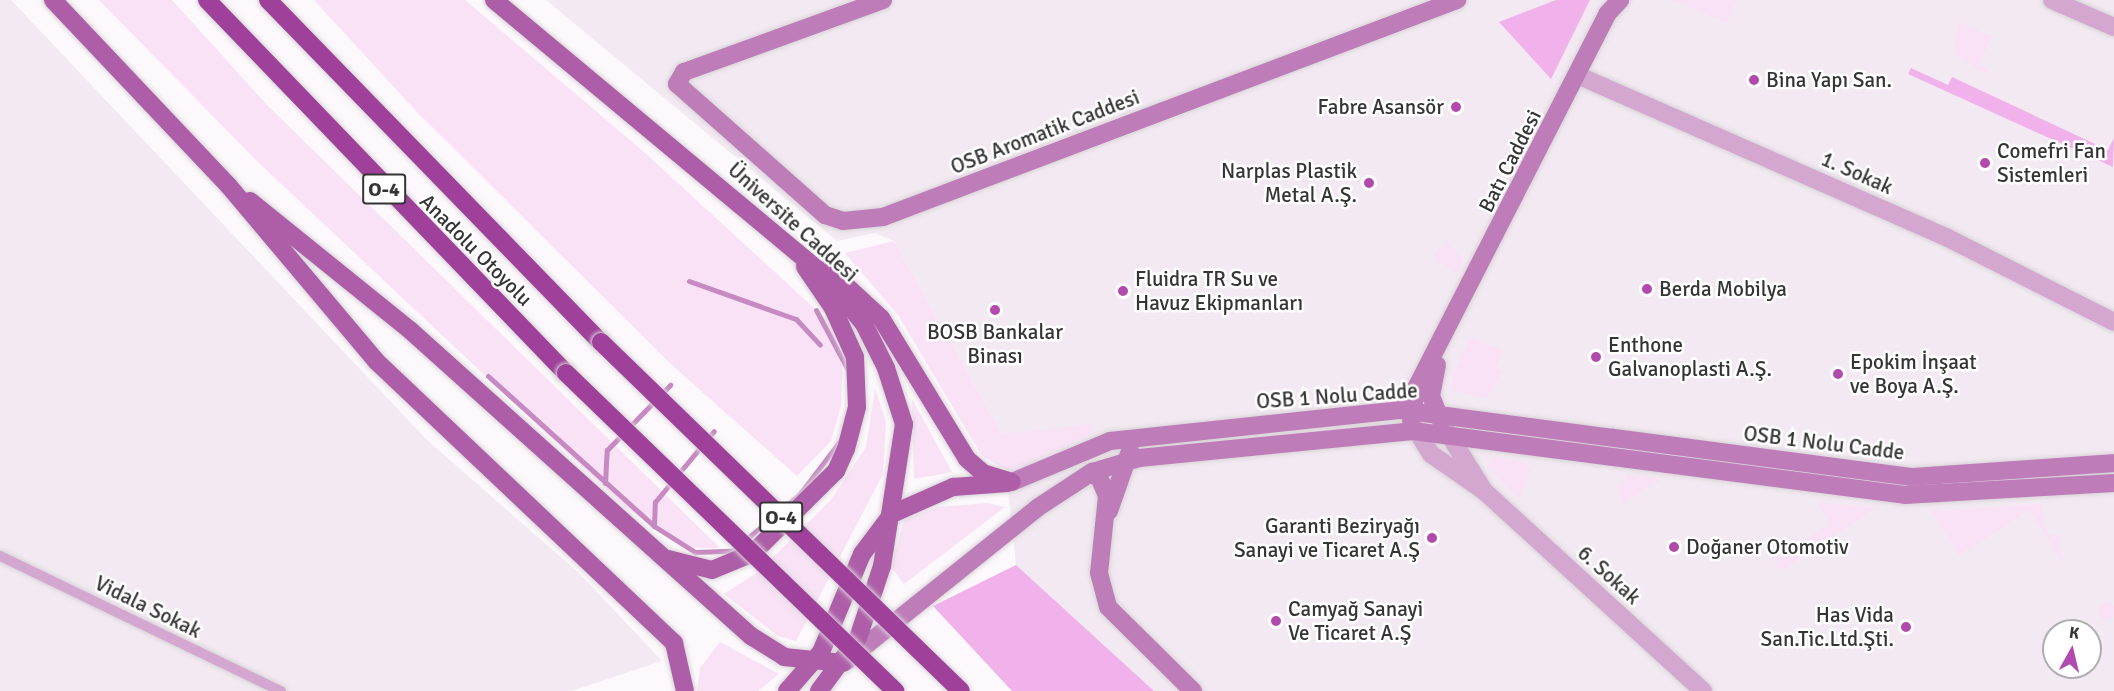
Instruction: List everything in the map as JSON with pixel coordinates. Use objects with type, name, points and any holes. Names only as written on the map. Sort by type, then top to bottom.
[{"type":"highway","name":"Anadolu Otoyolu","points":[[207,0],[566,373],[895,691]]},
{"type":"highway","name":"Anadolu Otoyolu","points":[[268,0],[601,342],[961,691]]},
{"type":"main road","points":[[53,0],[228,185],[377,362],[674,643],[685,691]]},
{"type":"main road","name":"Üniversite Caddesi","points":[[494,0],[787,241],[846,300],[886,368],[904,424],[892,514],[871,601],[843,663],[819,691]]},
{"type":"main road","points":[[228,185],[309,244],[411,331],[656,555],[770,650],[811,664],[843,663]]},
{"type":"main road","points":[[656,555],[690,567],[732,566],[801,509],[836,471],[846,449],[857,406],[855,357],[833,308],[787,241]]},
{"type":"main road","points":[[787,241],[848,282],[916,368],[967,459],[983,473],[1012,482]]},
{"type":"main road","name":"OSB 1 Nolu Cadde","points":[[787,691],[811,664],[837,623],[862,554],[892,514],[953,487],[1012,482]]},
{"type":"street","name":"OSB Aromatik Caddesi","points":[[883,0],[684,72],[679,77],[679,92],[825,215],[865,222],[1457,0]]},
{"type":"street","name":"Batı Caddesi","points":[[1411,421],[1416,388],[1444,343],[1577,75],[1620,0]]},
{"type":"street","points":[[2052,0],[2114,27]]},
{"type":"street","name":"1. Sokak","points":[[1577,75],[1948,238],[2114,322]]},
{"type":"street","name":"Batı Caddesi","points":[[1442,422],[1431,390],[1444,343]]},
{"type":"street","name":"OSB 1 Nolu Cadde","points":[[1012,482],[1078,450],[1119,440],[1411,421],[1442,422],[1911,477],[2114,463]]},
{"type":"street","name":"OSB 1 Nolu Cadde","points":[[843,663],[1037,508],[1089,474],[1131,459],[1411,421],[1442,422],[1895,494],[1973,495],[2114,483]]},
{"type":"street","name":"6. Sokak","points":[[1411,421],[1431,454],[1484,492],[1703,691]]},
{"type":"street","name":"6. Sokak","points":[[1442,422],[1484,492]]},
{"type":"street","points":[[1106,519],[1131,459],[1130,448],[1119,440]]},
{"type":"street","points":[[1089,474],[1105,487],[1106,519],[1099,573],[1108,607],[1193,691]]},
{"type":"lane","name":"Vidala Sokak","points":[[0,556],[281,691]]},
{"type":"shaded area","points":[[0,0],[11,0],[428,441],[579,573],[662,661],[572,691],[0,691]]},
{"type":"shaded area","points":[[99,0],[172,0],[267,105],[720,548],[684,548],[626,508],[259,163]]},
{"type":"shaded area","points":[[314,0],[465,0],[644,152],[827,320],[843,357],[841,406],[831,441],[797,476],[673,366],[416,111]]},
{"type":"shaded area","points":[[546,0],[2114,0],[2114,691],[1154,691],[1016,565],[1002,434],[894,241],[875,233],[837,241]]},
{"type":"shaded area","points":[[1556,0],[1590,0],[1551,79],[1499,22]]},
{"type":"shaded area","points":[[1672,0],[1737,0],[1727,23]]},
{"type":"shaded area","points":[[1960,22],[1992,36],[1979,64],[1988,70],[1986,74],[1956,56],[1953,42]]},
{"type":"shaded area","points":[[1911,68],[1948,85],[1952,77],[2108,150],[2114,138],[2113,167],[1908,74]]},
{"type":"shaded area","points":[[894,241],[1002,434],[1092,424],[1093,433],[1016,469],[1003,468],[982,456],[898,315],[845,253]]},
{"type":"shaded area","points":[[1446,241],[1464,259],[1457,273],[1432,257]]},
{"type":"shaded area","points":[[1471,337],[1504,351],[1496,367],[1504,371],[1486,399],[1452,389],[1452,374]]},
{"type":"shaded area","points":[[875,388],[886,422],[883,474],[796,641],[778,636],[724,594],[758,572],[830,501],[866,447]]},
{"type":"shaded area","points":[[912,399],[952,472],[914,479]]},
{"type":"shaded area","points":[[1493,457],[1527,463],[1530,471],[1519,498],[1487,467]]},
{"type":"shaded area","points":[[1624,474],[1662,479],[1623,504],[1617,485],[1626,481]]},
{"type":"shaded area","points":[[1817,502],[1877,508],[1780,571],[1773,559],[1830,524]]},
{"type":"shaded area","points":[[987,503],[1005,507],[904,584],[891,567],[904,520],[937,507]]},
{"type":"shaded area","points":[[2041,504],[2048,535],[2060,534],[2063,563],[2029,511],[1959,555],[1931,511]]},
{"type":"shaded area","points":[[1016,565],[1154,691],[1012,691],[933,606]]},
{"type":"shaded area","points":[[2106,602],[2112,605],[2115,611],[2112,617],[2106,620],[2100,617],[2097,611],[2100,605]]},
{"type":"shaded area","points":[[720,642],[779,674],[758,691],[697,691],[700,668]]},
{"type":"waterway","points":[[689,281],[796,319],[820,345]]},
{"type":"waterway","points":[[816,310],[848,370]]},
{"type":"waterway","points":[[488,376],[654,526],[695,552],[732,551],[799,495],[840,441]]},
{"type":"waterway","points":[[605,483],[607,450],[670,385]]},
{"type":"waterway","points":[[654,526],[655,502],[714,431]]},
{"type":"place","name":"Bina Yapı San.","points":[[1754,80]]},
{"type":"place","name":"Fabre Asansör","points":[[1456,107]]},
{"type":"place","name":"Comefri Fan Sistemleri","points":[[1985,163]]},
{"type":"place","name":"Narplas Plastik Metal A.Ş.","points":[[1369,183]]},
{"type":"place","name":"Berda Mobilya","points":[[1647,289]]},
{"type":"place","name":"Fluidra TR Su ve Havuz Ekipmanları","points":[[1123,291]]},
{"type":"place","name":"BOSB Bankalar Binası","points":[[995,310]]},
{"type":"place","name":"Enthone Galvanoplasti A.Ş.","points":[[1596,357]]},
{"type":"place","name":"Epokim İnşaat ve Boya A.Ş.","points":[[1838,374]]},
{"type":"place","name":"Garanti Beziryağı Sanayi ve Ticaret A.Ş","points":[[1432,538]]},
{"type":"place","name":"Doğaner Otomotiv","points":[[1674,547]]},
{"type":"place","name":"Camyağ Sanayi Ve Ticaret A.Ş","points":[[1276,621]]},
{"type":"place","name":"Has Vida San.Tic.Ltd.Şti.","points":[[1906,627]]}]
